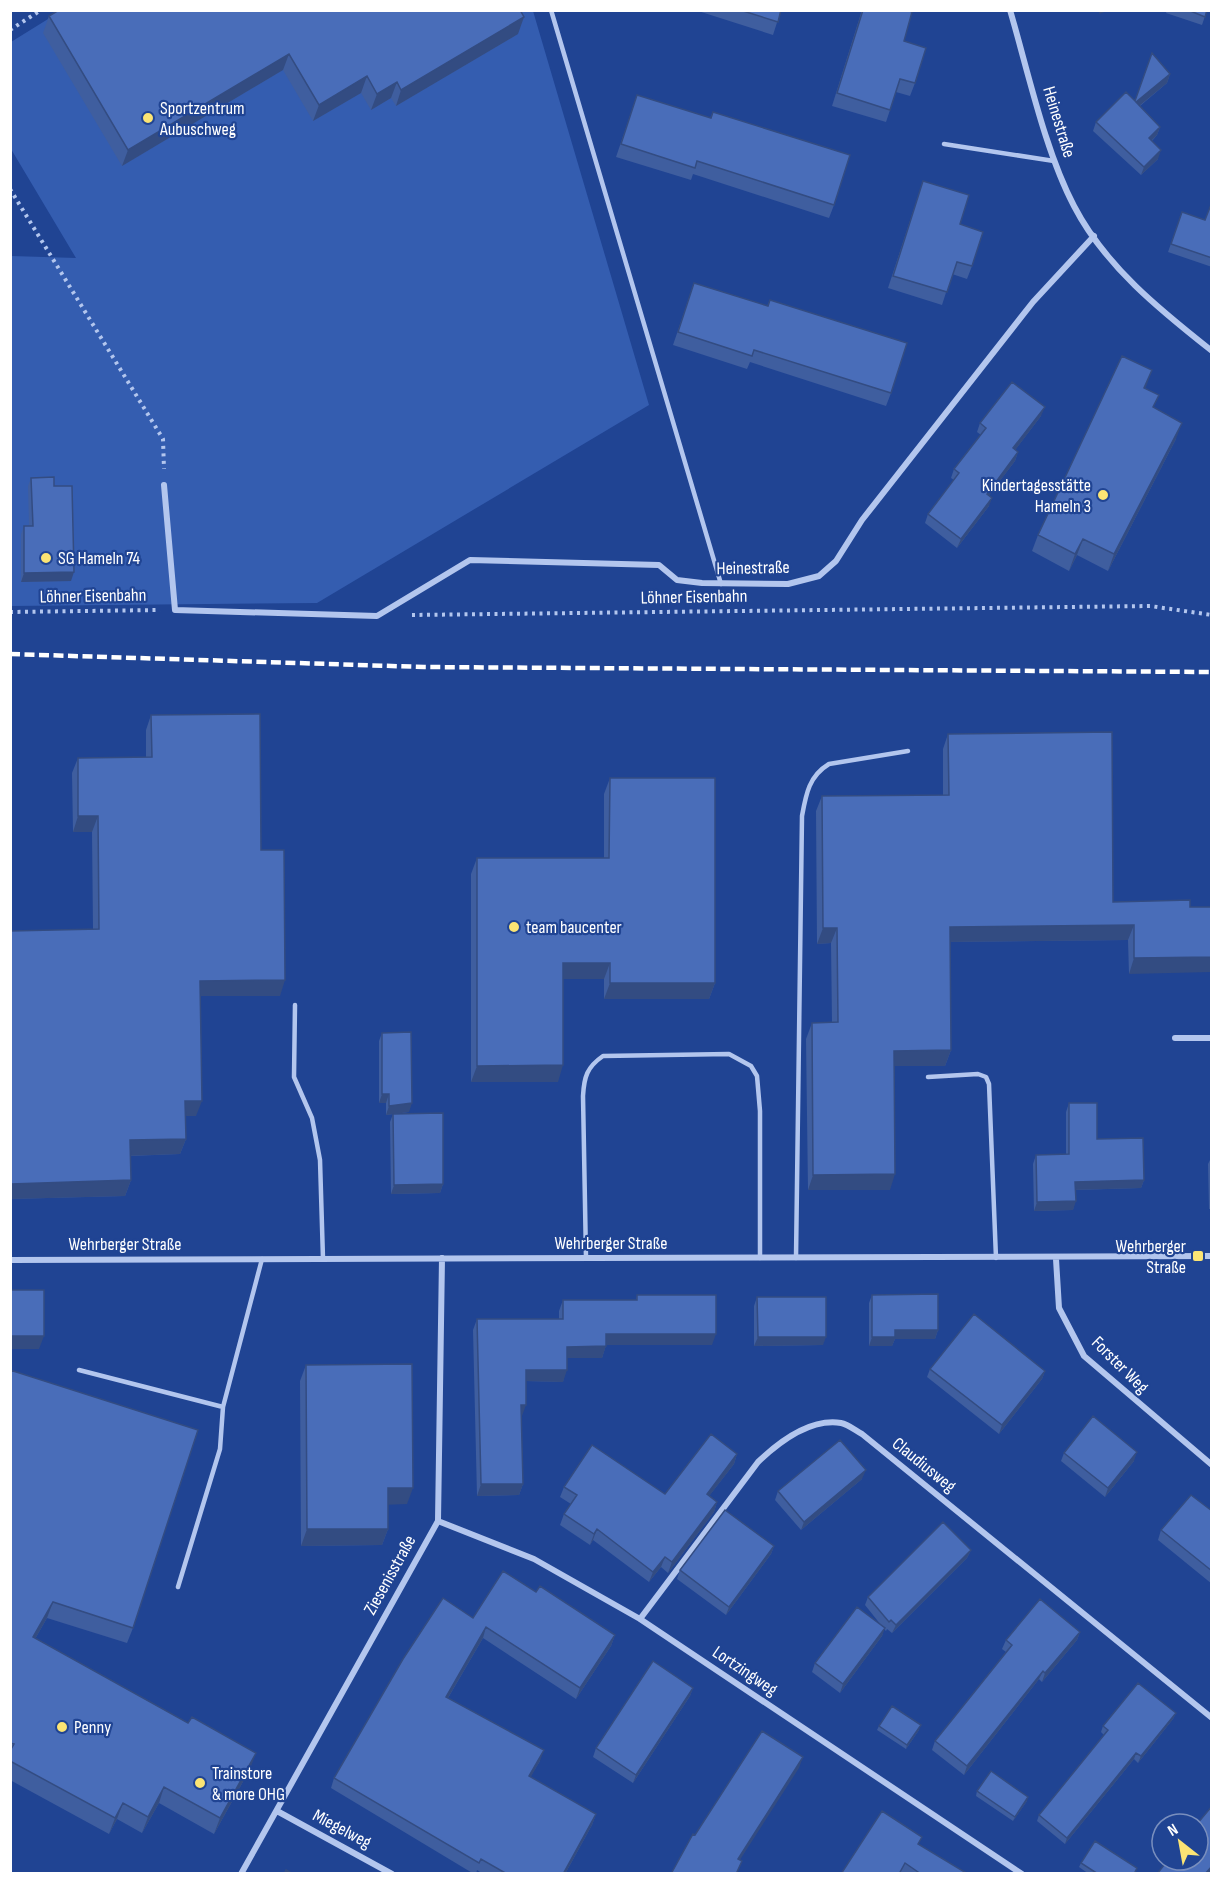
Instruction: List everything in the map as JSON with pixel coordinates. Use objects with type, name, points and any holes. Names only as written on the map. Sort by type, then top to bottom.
[{"type":"street","name":"Heinestraße","points":[[1010,10],[1056,161],[1075,207],[1094,236],[1126,276],[1157,307],[1212,351]]},
{"type":"street","name":"Heinestraße","points":[[377,616],[470,560],[659,565],[677,580],[721,584],[789,584],[819,576],[836,561],[862,520],[1033,302],[1094,236]]},
{"type":"street","name":"Löhner Eisenbahn","points":[[164,485],[176,610]]},
{"type":"street","points":[[176,610],[377,616]]},
{"type":"street","points":[[1175,1038],[1212,1038]]},
{"type":"street","name":"Wehrberger Straße","points":[[10,1260],[1212,1256]]},
{"type":"street","name":"Ziesenisstraße","points":[[241,1874],[438,1521],[442,1258]]},
{"type":"street","name":"Forster Weg","points":[[1056,1258],[1059,1308],[1084,1356],[1212,1465]]},
{"type":"street","name":"Claudiusweg","points":[[640,1619],[758,1462],[782,1440],[817,1426],[842,1423],[862,1434],[1212,1718]]},
{"type":"street","name":"Lortzingweg","points":[[438,1521],[534,1559],[640,1619],[1022,1874]]},
{"type":"street","name":"Miegelweg","points":[[277,1811],[392,1874]]},
{"type":"lane","points":[[550,10],[721,584]]},
{"type":"lane","points":[[944,144],[1056,161]]},
{"type":"lane","points":[[796,1258],[802,816],[807,788],[818,770],[829,764],[908,751]]},
{"type":"lane","points":[[295,1005],[294,1077],[312,1119],[320,1160],[323,1259]]},
{"type":"lane","points":[[586,1258],[583,1096],[584,1079],[590,1065],[603,1056],[729,1054],[751,1066],[757,1076],[760,1111],[760,1258]]},
{"type":"lane","points":[[928,1077],[978,1074],[986,1077],[989,1084],[996,1258]]},
{"type":"lane","points":[[178,1587],[220,1449],[223,1407],[261,1259]]},
{"type":"lane","points":[[79,1370],[223,1407]]},
{"type":"path","points":[[10,30],[41,10]]},
{"type":"path","points":[[10,189],[163,439],[164,485]]},
{"type":"path","name":"Löhner Eisenbahn","points":[[377,616],[1150,606],[1212,615]]},
{"type":"path","name":"Löhner Eisenbahn","points":[[10,612],[176,610]]},
{"type":"shaded area","points":[[61,11],[533,11],[649,405],[317,603],[11,606],[11,256],[76,258],[11,149],[11,42]]},
{"type":"building","name":"Sportzentrum Aubuschweg","points":[[59,10],[520,10],[524,17],[401,90],[397,82],[377,94],[367,76],[319,105],[289,54],[128,150],[49,16]]},
{"type":"building","points":[[740,10],[781,10],[778,22]]},
{"type":"building","points":[[863,10],[912,12],[904,41],[926,48],[915,83],[900,79],[890,110],[837,93]]},
{"type":"building","points":[[1188,10],[1207,10],[1205,17]]},
{"type":"building","points":[[1152,53],[1170,74],[1136,102],[1160,127],[1149,138],[1161,150],[1144,167],[1096,122],[1126,92],[1135,101]]},
{"type":"building","points":[[637,95],[711,118],[713,112],[850,155],[834,205],[697,161],[695,168],[621,144]]},
{"type":"building","points":[[923,181],[969,195],[960,224],[983,232],[972,266],[957,262],[947,292],[893,276]]},
{"type":"building","points":[[1212,202],[1212,258],[1171,244],[1182,212],[1205,220]]},
{"type":"building","points":[[694,283],[768,306],[770,300],[907,343],[891,393],[754,350],[752,356],[678,332]]},
{"type":"building","name":"Kindertagesstätte Hameln 3","points":[[1122,356],[1152,370],[1144,388],[1159,395],[1153,407],[1182,423],[1114,554],[1083,539],[1075,554],[1038,535]]},
{"type":"building","points":[[1012,382],[1045,407],[1013,448],[1018,452],[987,494],[992,498],[961,539],[928,514],[959,473],[954,469],[986,428],[980,423]]},
{"type":"building","points":[[54,477],[54,486],[72,486],[74,572],[24,573],[24,526],[33,526],[31,478]]},
{"type":"building","points":[[260,714],[261,850],[284,850],[285,980],[200,981],[202,1101],[185,1101],[186,1139],[130,1140],[131,1180],[10,1184],[10,931],[99,929],[98,816],[78,816],[78,758],[152,757],[151,715]]},
{"type":"building","points":[[1112,732],[1113,902],[1190,900],[1190,907],[1212,907],[1212,957],[1134,958],[1134,925],[950,927],[951,1050],[894,1051],[895,1174],[813,1175],[812,1023],[838,1022],[837,928],[823,928],[822,796],[949,795],[948,734]]},
{"type":"building","points":[[610,778],[715,778],[715,983],[610,983],[610,963],[563,963],[563,1065],[477,1066],[477,858],[609,858]]},
{"type":"building","points":[[411,1032],[412,1103],[389,1106],[389,1094],[382,1094],[382,1033]]},
{"type":"building","points":[[1069,1103],[1097,1103],[1097,1139],[1143,1138],[1144,1180],[1075,1182],[1076,1201],[1037,1202],[1036,1155],[1069,1154]]},
{"type":"building","points":[[443,1113],[443,1184],[394,1185],[393,1114]]},
{"type":"building","points":[[10,1290],[44,1290],[44,1336],[10,1336]]},
{"type":"building","points":[[938,1294],[938,1330],[895,1330],[895,1337],[872,1337],[872,1295]]},
{"type":"building","points":[[637,1295],[716,1295],[716,1334],[606,1334],[606,1346],[567,1347],[567,1370],[526,1370],[526,1405],[521,1405],[523,1484],[481,1484],[477,1319],[563,1319],[563,1300],[637,1300]]},
{"type":"building","points":[[757,1297],[826,1297],[826,1337],[758,1337]]},
{"type":"building","points":[[974,1314],[1045,1371],[1002,1425],[930,1369]]},
{"type":"building","points":[[412,1364],[413,1488],[388,1488],[388,1529],[307,1529],[306,1365]]},
{"type":"building","points":[[10,1370],[198,1430],[133,1628],[53,1602],[33,1637],[188,1723],[192,1717],[256,1753],[220,1818],[164,1787],[148,1817],[123,1803],[115,1818],[10,1761],[10,1751],[14,1744],[10,1743]]},
{"type":"building","points":[[1093,1416],[1137,1452],[1108,1488],[1064,1453]]},
{"type":"building","points":[[711,1434],[737,1454],[707,1494],[717,1502],[672,1562],[665,1557],[653,1572],[597,1529],[594,1534],[564,1514],[577,1495],[564,1487],[592,1445],[665,1494]]},
{"type":"building","points":[[840,1440],[866,1470],[804,1522],[778,1491]]},
{"type":"building","points":[[1191,1495],[1212,1511],[1212,1571],[1161,1530]]},
{"type":"building","points":[[725,1510],[774,1546],[729,1607],[680,1570]]},
{"type":"building","points":[[943,1522],[971,1550],[896,1625],[891,1620],[889,1622],[868,1597]]},
{"type":"building","points":[[503,1571],[536,1592],[540,1586],[615,1635],[580,1688],[486,1627],[446,1697],[544,1750],[529,1776],[596,1814],[563,1874],[507,1874],[481,1859],[479,1863],[334,1778],[403,1659],[443,1598],[473,1618]]},
{"type":"building","points":[[1040,1599],[1080,1632],[1045,1673],[1043,1671],[967,1766],[935,1741],[1012,1645],[1006,1640]]},
{"type":"building","points":[[857,1607],[885,1628],[843,1684],[815,1663]]},
{"type":"building","points":[[653,1661],[693,1688],[636,1775],[596,1748]]},
{"type":"building","points":[[1138,1683],[1176,1713],[1141,1756],[1136,1753],[1067,1838],[1039,1815],[1108,1730],[1103,1726]]},
{"type":"building","points":[[892,1706],[921,1725],[907,1745],[879,1726]]},
{"type":"building","points":[[762,1731],[803,1757],[738,1859],[742,1861],[736,1874],[671,1874],[693,1834],[695,1835]]},
{"type":"building","points":[[991,1771],[1028,1797],[1015,1817],[977,1791]]},
{"type":"building","points":[[1212,1806],[1212,1866],[1210,1868],[1210,1812],[1207,1812]]},
{"type":"building","points":[[882,1811],[922,1837],[918,1844],[968,1874],[921,1874],[905,1863],[899,1874],[841,1874]]},
{"type":"building","points":[[1095,1841],[1137,1868],[1134,1874],[1098,1874],[1081,1863]]},
{"type":"building","points":[[1159,1872],[1207,1872],[1205,1874],[1157,1874]]},
{"type":"railway","points":[[10,654],[424,667],[1212,672]]},
{"type":"place","name":"Sportzentrum Aubuschweg","points":[[148,118]]},
{"type":"place","name":"Kindertagesstätte Hameln 3","points":[[1103,495]]},
{"type":"place","name":"SG Hameln 74","points":[[46,558]]},
{"type":"place","name":"team baucenter","points":[[514,927]]},
{"type":"place","name":"Wehrberger Straße","points":[[1198,1256]]},
{"type":"place","name":"Penny","points":[[62,1727]]},
{"type":"place","name":"Trainstore & more OHG","points":[[200,1783]]}]
